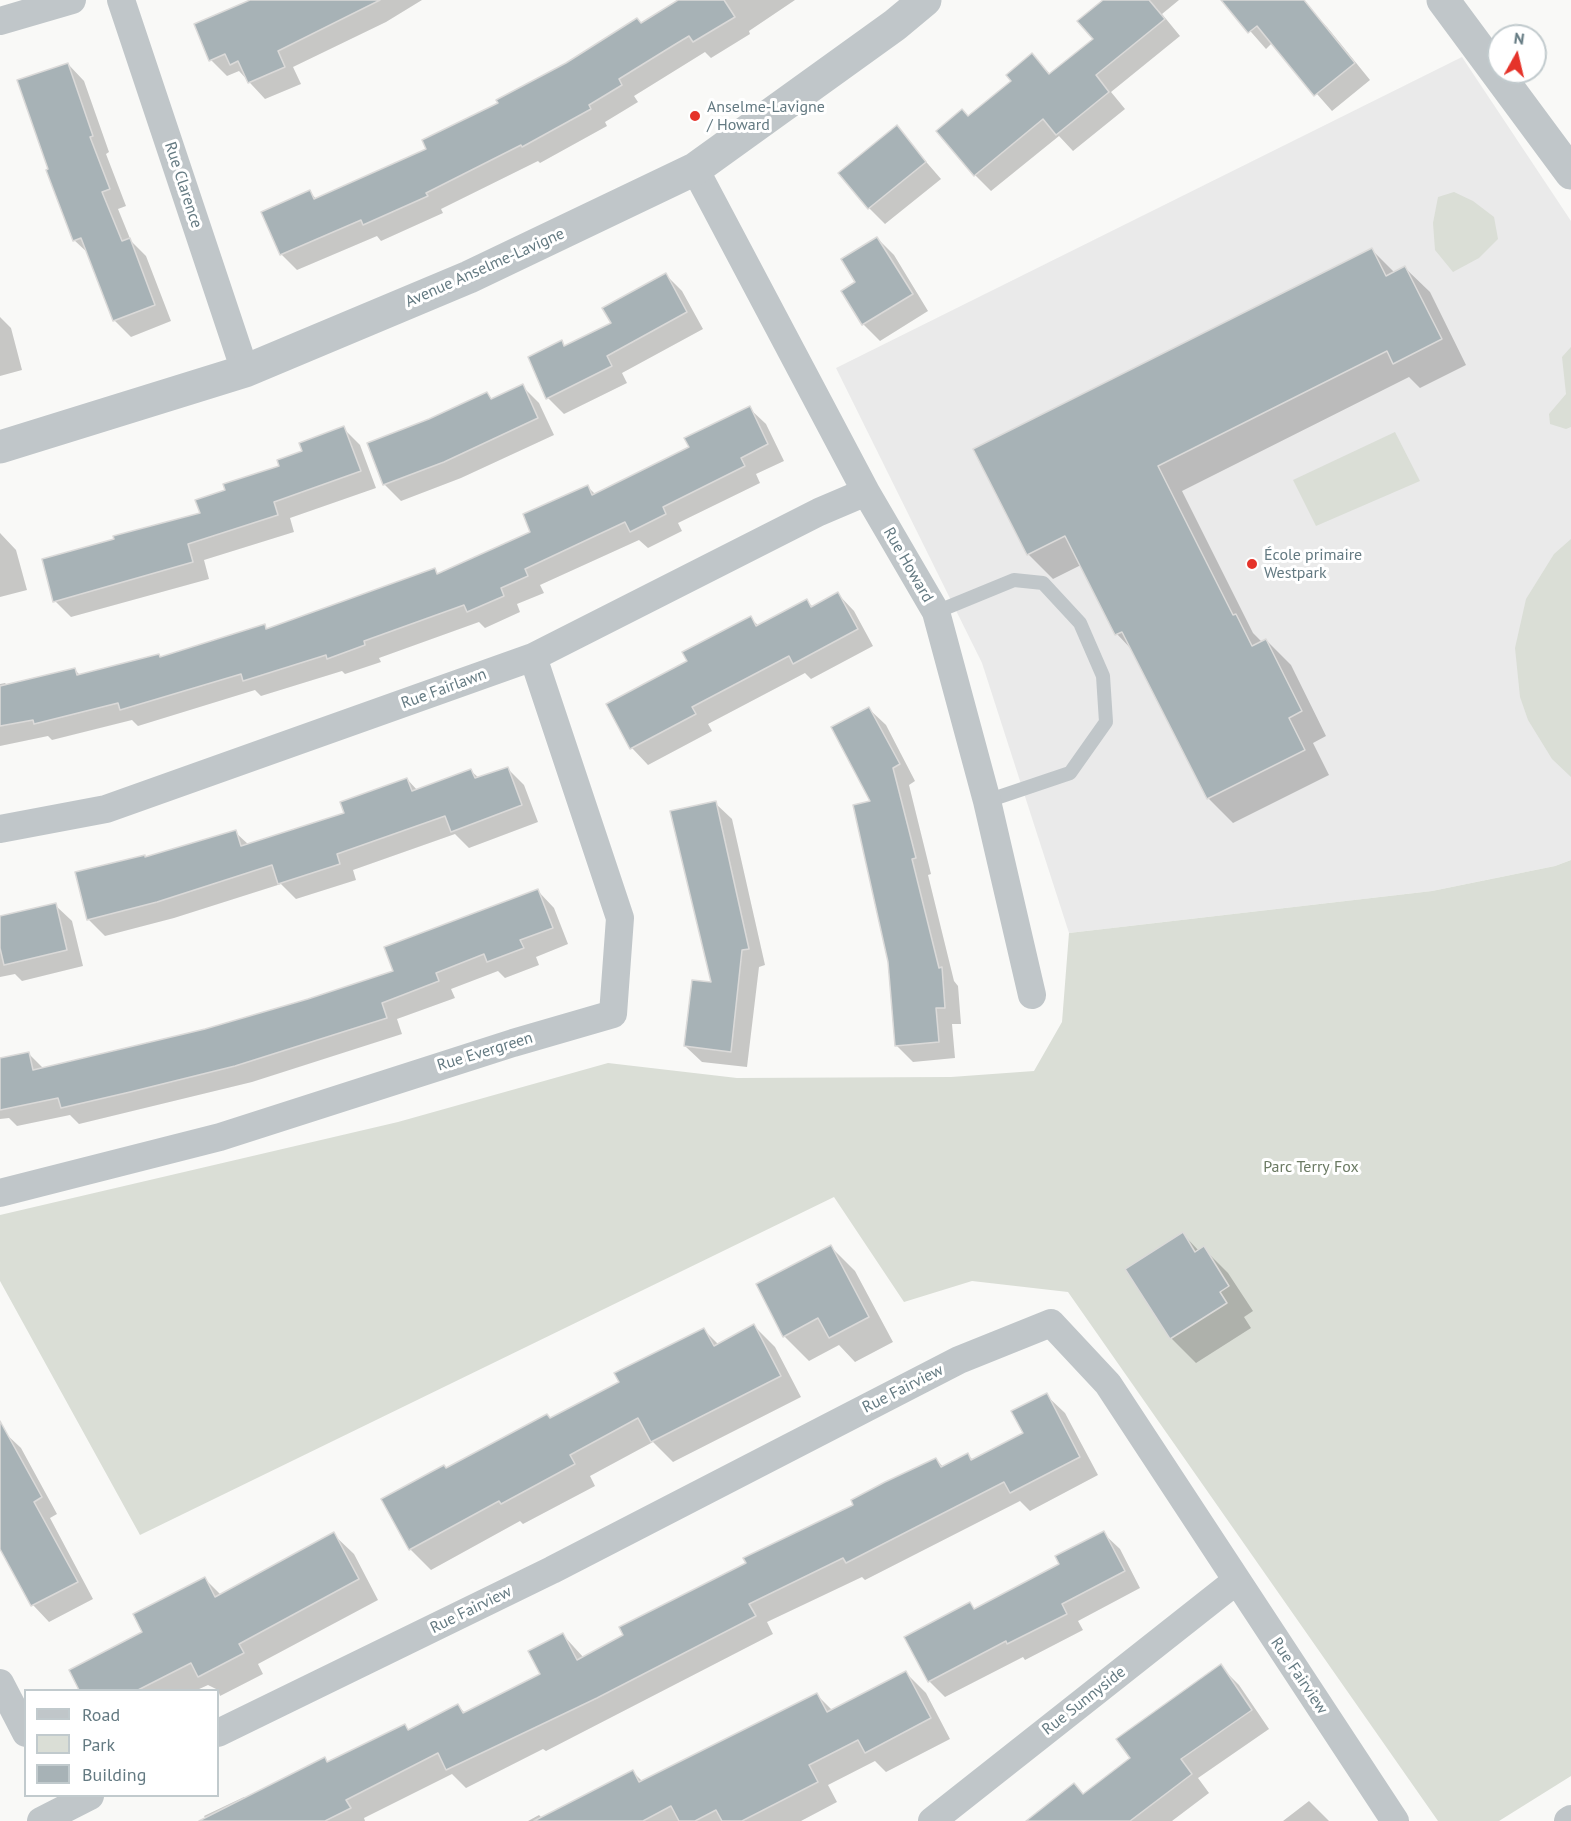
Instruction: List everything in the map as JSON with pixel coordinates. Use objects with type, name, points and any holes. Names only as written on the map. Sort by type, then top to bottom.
[{"type":"street","points":[[0,21],[72,0]]},
{"type":"street","name":"Rue Clarence","points":[[121,0],[245,371]]},
{"type":"street","name":"Avenue Anselme-Lavigne","points":[[0,447],[245,371],[470,277],[695,169],[895,25],[925,0]]},
{"type":"street","points":[[1443,0],[1571,173]]},
{"type":"street","name":"Rue Howard","points":[[695,169],[866,492],[936,612],[987,801],[1032,995]]},
{"type":"street","name":"Rue Fairlawn","points":[[0,829],[106,809],[533,657],[819,512],[866,492]]},
{"type":"street","name":"Rue Evergreen","points":[[0,1193],[220,1137],[513,1043],[613,1014],[620,918],[533,657]]},
{"type":"street","name":"Rue Fairview","points":[[219,1733],[552,1570],[959,1360],[1051,1323],[1108,1384],[1395,1821]]},
{"type":"street","name":"Rue Sunnyside","points":[[932,1821],[1236,1581]]},
{"type":"street","points":[[0,1683],[24,1728]]},
{"type":"street","points":[[54,1808],[87,1797]]},
{"type":"lane","points":[[936,612],[1014,580],[1043,583],[1080,622],[1103,676],[1106,722],[1070,773],[987,801]]},
{"type":"shaded area","name":"École primaire Westpark","points":[[1462,57],[1571,221],[1571,860],[1555,866],[1432,891],[1069,933],[982,663],[836,368]]},
{"type":"green space","points":[[1454,192],[1473,201],[1494,217],[1498,239],[1479,258],[1453,272],[1435,250],[1433,223],[1438,197]]},
{"type":"green space","points":[[1571,347],[1571,427],[1566,429],[1550,424],[1549,414],[1566,394],[1562,357]]},
{"type":"green space","points":[[1395,432],[1420,481],[1316,526],[1293,480]]},
{"type":"green space","points":[[1571,539],[1571,777],[1552,759],[1528,720],[1520,697],[1515,648],[1526,599],[1554,554]]},
{"type":"green space","name":"Parc Terry Fox","points":[[1571,860],[1571,1776],[1499,1821],[1438,1821],[1068,1292],[972,1281],[904,1302],[834,1197],[140,1535],[0,1281],[0,1215],[398,1122],[608,1063],[737,1078],[951,1077],[1034,1071],[1062,1022],[1069,933],[1432,891],[1555,866]]},
{"type":"building","points":[[250,0],[380,0],[278,51],[285,67],[248,83],[238,61],[230,65],[225,54],[209,61],[194,24]]},
{"type":"building","points":[[678,0],[724,0],[735,17],[693,42],[689,36],[674,45],[619,79],[622,85],[589,105],[591,109],[522,147],[521,145],[426,193],[428,196],[363,225],[361,220],[280,255],[261,212],[310,190],[314,199],[426,149],[422,140],[498,103],[496,100],[566,63],[637,18],[641,23]]},
{"type":"building","points":[[1103,0],[1149,0],[1165,19],[1096,75],[1109,92],[1056,135],[1043,119],[974,176],[936,131],[962,109],[968,116],[1011,81],[1006,75],[1032,53],[1049,74],[1093,39],[1077,21]]},
{"type":"building","points":[[1221,0],[1304,0],[1355,63],[1314,96],[1257,26],[1248,33]]},
{"type":"building","points":[[68,63],[93,136],[90,137],[110,189],[102,192],[122,241],[130,238],[155,305],[113,321],[81,238],[73,241],[46,170],[48,169],[17,80]]},
{"type":"building","points":[[897,125],[926,162],[868,209],[838,173]]},
{"type":"building","points":[[877,237],[913,294],[862,325],[841,291],[855,282],[841,259]]},
{"type":"building","points":[[1372,248],[1386,276],[1405,266],[1442,339],[1393,364],[1387,351],[1158,466],[1233,615],[1236,614],[1252,646],[1266,639],[1302,711],[1289,718],[1305,750],[1207,799],[1122,632],[1115,635],[1065,536],[1027,555],[973,449]]},
{"type":"building","points":[[666,273],[687,312],[607,356],[612,366],[546,399],[528,357],[562,340],[564,346],[611,323],[602,308]]},
{"type":"building","points":[[523,384],[538,418],[444,462],[383,485],[367,443],[429,419],[487,392],[491,399]]},
{"type":"building","points":[[750,406],[768,444],[741,458],[745,466],[663,507],[666,514],[630,532],[625,522],[525,569],[528,576],[501,588],[504,596],[467,612],[464,605],[364,641],[365,645],[327,659],[326,655],[243,681],[241,674],[120,710],[118,703],[34,724],[33,720],[0,726],[0,686],[75,668],[77,675],[159,654],[160,657],[265,624],[266,629],[435,568],[437,574],[530,532],[523,514],[588,485],[592,495],[689,447],[684,438]]},
{"type":"building","points":[[344,426],[361,471],[274,502],[278,515],[188,544],[193,562],[53,602],[42,559],[114,539],[113,536],[200,513],[195,500],[225,490],[223,484],[279,466],[277,460],[302,451],[299,443]]},
{"type":"building","points":[[838,592],[858,629],[793,664],[789,656],[692,707],[696,714],[630,749],[606,704],[687,661],[682,652],[751,616],[756,626],[807,599],[811,607]]},
{"type":"building","points":[[869,707],[900,764],[893,768],[916,858],[912,859],[939,968],[942,967],[945,1008],[936,1008],[939,1042],[895,1046],[888,962],[853,805],[870,801],[831,727]]},
{"type":"building","points":[[508,767],[522,805],[451,832],[445,816],[337,854],[340,864],[278,884],[272,865],[157,902],[87,920],[75,872],[145,855],[145,857],[236,830],[241,846],[344,813],[340,802],[407,778],[412,791],[471,769],[475,778]]},
{"type":"building","points":[[716,801],[749,949],[742,950],[731,1052],[684,1046],[692,980],[711,982],[670,811]]},
{"type":"building","points":[[538,889],[553,928],[520,940],[524,948],[487,962],[484,954],[436,973],[439,981],[382,1003],[387,1018],[235,1066],[130,1092],[61,1108],[58,1098],[0,1110],[0,1058],[29,1052],[33,1070],[205,1029],[308,999],[393,971],[384,947]]},
{"type":"building","points":[[56,903],[67,950],[4,965],[0,948],[0,916]]},
{"type":"building","points":[[1183,1232],[1195,1252],[1204,1246],[1229,1286],[1220,1292],[1227,1303],[1170,1339],[1125,1269]]},
{"type":"building","points":[[831,1245],[869,1317],[829,1338],[818,1318],[783,1337],[756,1284]]},
{"type":"building","points":[[754,1324],[781,1376],[651,1442],[638,1418],[570,1455],[575,1464],[501,1504],[499,1501],[409,1550],[381,1499],[444,1465],[446,1468],[547,1414],[550,1418],[619,1382],[614,1373],[704,1328],[714,1346]]},
{"type":"building","points":[[1047,1393],[1080,1457],[1010,1493],[1004,1482],[846,1563],[843,1558],[749,1604],[756,1616],[597,1698],[446,1770],[438,1753],[346,1800],[351,1808],[325,1821],[199,1821],[325,1757],[327,1762],[405,1724],[408,1730],[458,1704],[463,1713],[540,1674],[528,1651],[563,1633],[577,1660],[623,1635],[619,1627],[746,1563],[743,1558],[853,1505],[851,1500],[885,1482],[936,1458],[941,1467],[968,1453],[971,1460],[1023,1433],[1011,1411]]},
{"type":"building","points":[[0,1421],[42,1497],[34,1502],[78,1582],[31,1606],[0,1549]]},
{"type":"building","points":[[1104,1531],[1125,1571],[1062,1604],[1067,1614],[1007,1644],[1006,1641],[928,1682],[904,1637],[970,1602],[974,1609],[1059,1564],[1055,1556]]},
{"type":"building","points":[[334,1532],[359,1579],[239,1644],[244,1653],[198,1677],[191,1663],[140,1689],[78,1689],[69,1670],[142,1632],[133,1614],[205,1577],[215,1597]]},
{"type":"building","points":[[1221,1664],[1252,1710],[1181,1759],[1192,1774],[1130,1821],[1026,1821],[1074,1783],[1083,1794],[1130,1758],[1116,1739]]},
{"type":"building","points":[[906,1671],[931,1718],[865,1753],[858,1740],[809,1765],[818,1782],[742,1821],[722,1821],[716,1810],[695,1821],[679,1821],[671,1806],[643,1821],[534,1821],[633,1770],[639,1782],[817,1693],[827,1712]]},
{"type":"place","name":"Anselme-Lavigne / Howard","points":[[695,116]]},
{"type":"place","name":"École primaire Westpark","points":[[1252,564]]}]
